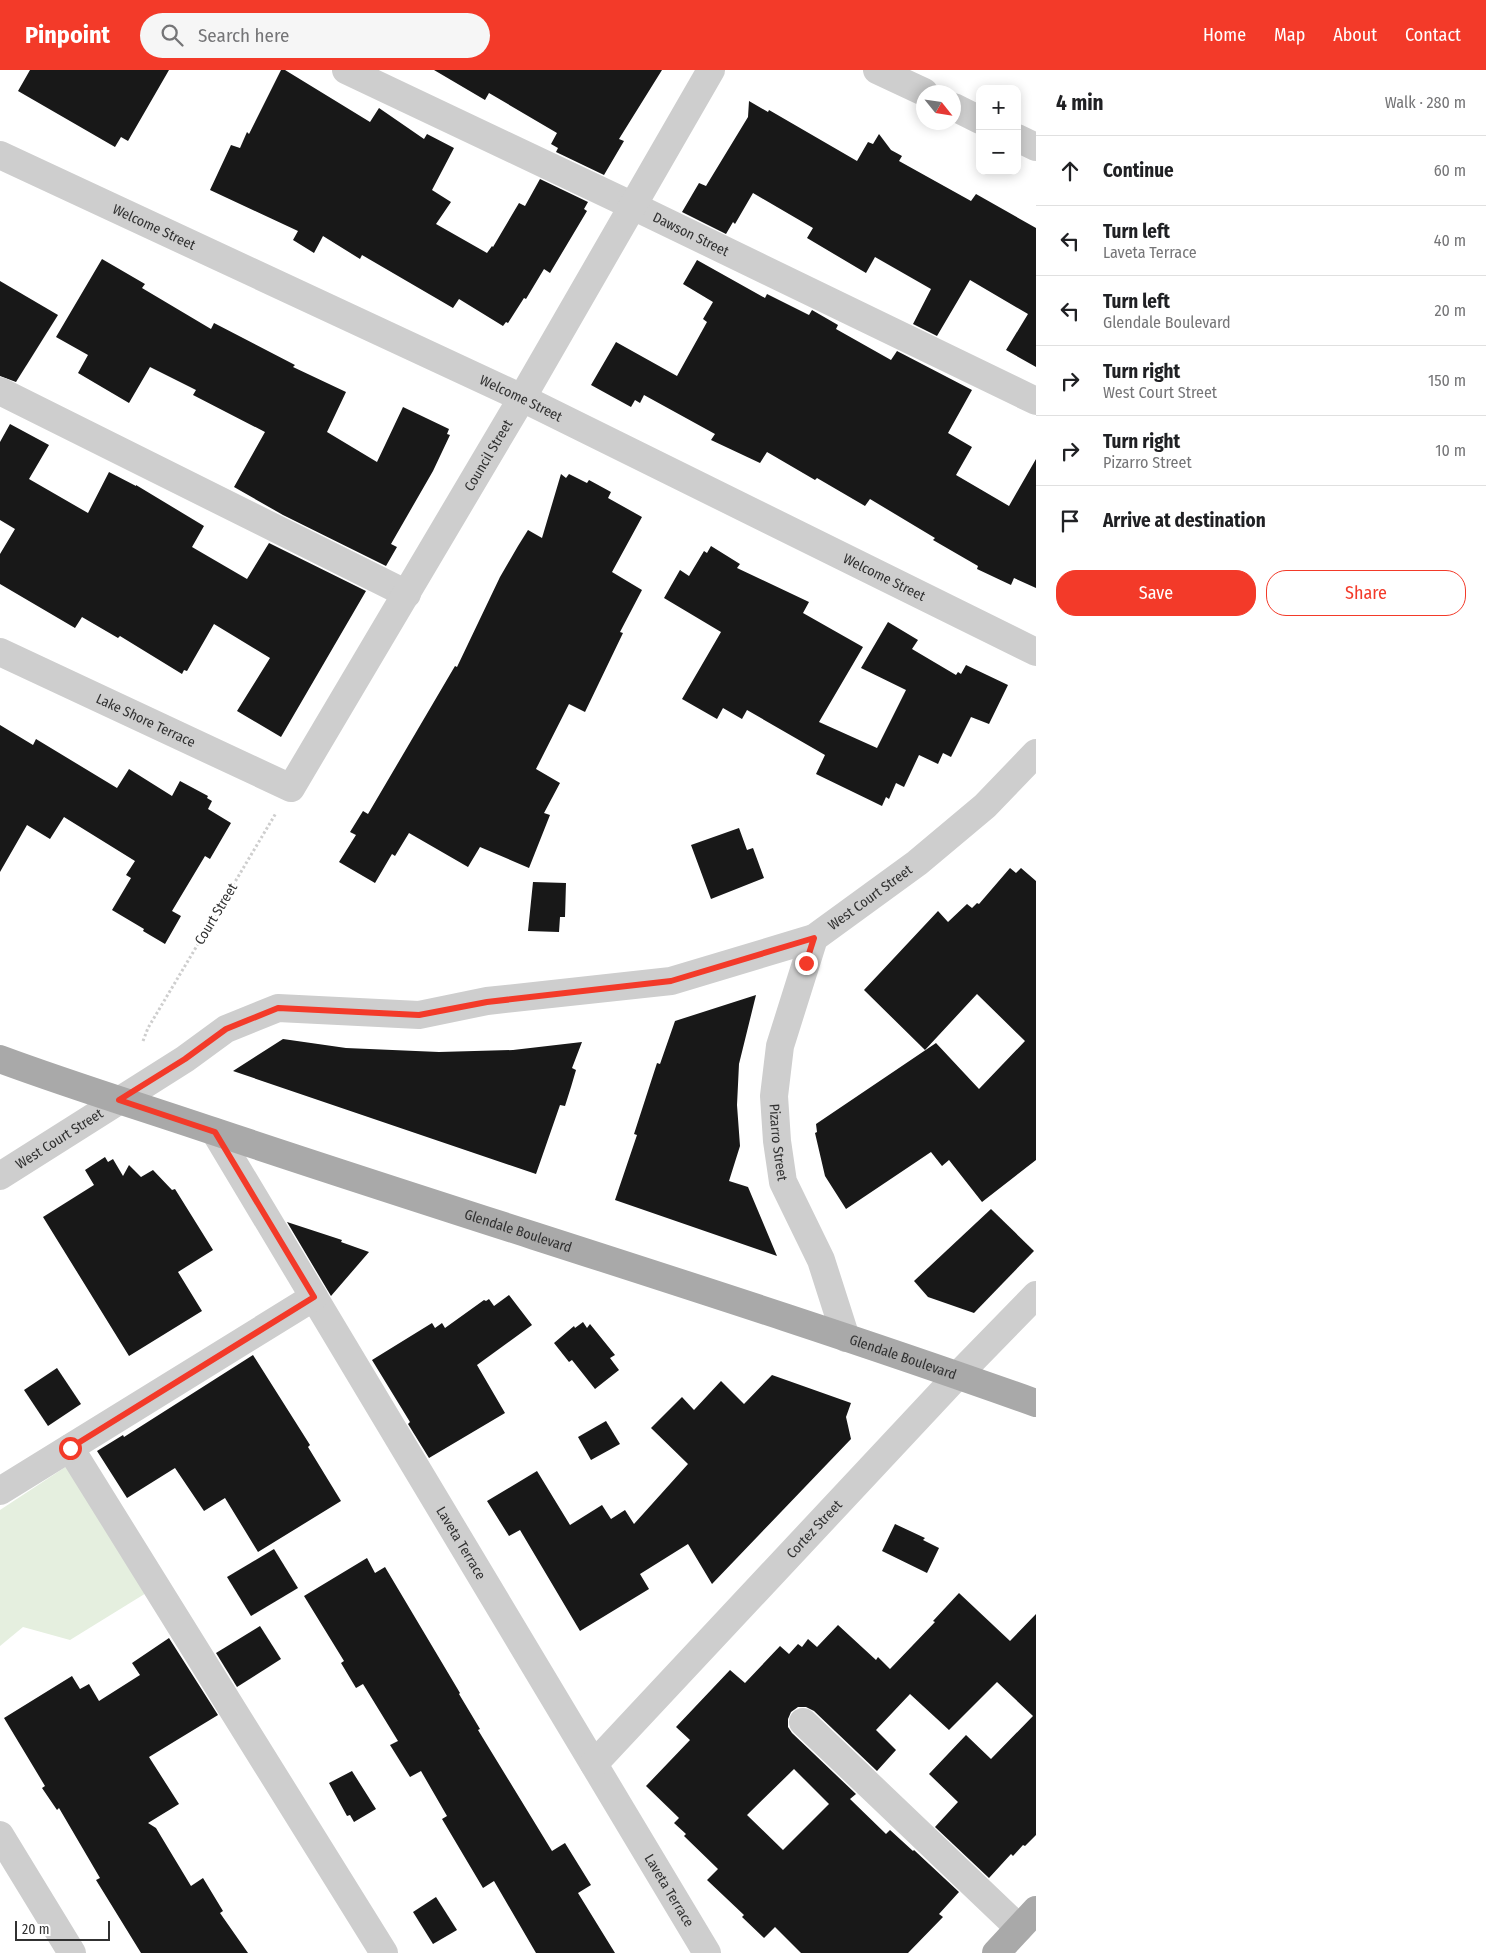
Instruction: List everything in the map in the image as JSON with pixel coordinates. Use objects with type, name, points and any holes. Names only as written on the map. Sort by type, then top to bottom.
[{"type":"main road","name":"Glendale Boulevard","points":[[0,1059],[304,1162],[958,1375],[1036,1403]]},
{"type":"main road","points":[[996,1953],[1028,1919]]},
{"type":"street","name":"Dawson Street","points":[[346,70],[633,206],[1036,401]]},
{"type":"street","name":"Council Street","points":[[291,788],[522,398],[711,70]]},
{"type":"street","points":[[878,70],[916,88]]},
{"type":"street","points":[[961,110],[976,118]]},
{"type":"street","points":[[1021,140],[1036,148]]},
{"type":"street","name":"Welcome Street","points":[[0,155],[522,398],[1036,652]]},
{"type":"street","points":[[0,391],[407,594]]},
{"type":"street","name":"Lake Shore Terrace","points":[[0,652],[291,788]]},
{"type":"street","name":"West Court Street","points":[[0,1176],[185,1059],[226,1029],[278,1008],[419,1015],[487,1002],[671,981],[814,938],[917,863],[985,806],[1036,753]]},
{"type":"street","name":"Pizarro Street","points":[[814,938],[780,1046],[774,1096],[777,1140],[783,1182],[821,1260],[846,1338]]},
{"type":"street","name":"Laveta Terrace","points":[[215,1132],[707,1953]]},
{"type":"street","name":"Cortez Street","points":[[594,1764],[958,1375],[1036,1295]]},
{"type":"street","points":[[0,1490],[314,1297]]},
{"type":"street","points":[[70,1448],[384,1953]]},
{"type":"street","points":[[803,1722],[1028,1919]]},
{"type":"street","points":[[0,1835],[72,1953]]},
{"type":"path","name":"Court Street","points":[[143,1041],[148,1028],[291,788]]},
{"type":"green space","points":[[70,1464],[151,1590],[70,1640],[23,1627],[0,1646],[0,1510]]},
{"type":"building","points":[[30,70],[169,70],[128,141],[121,137],[115,147],[18,91]]},
{"type":"building","points":[[281,70],[285,70],[370,122],[379,108],[424,139],[427,134],[454,148],[432,190],[451,202],[436,224],[487,253],[493,247],[519,203],[525,206],[540,179],[588,202],[584,209],[587,211],[550,273],[544,269],[526,299],[524,298],[508,323],[506,322],[503,326],[459,299],[453,308],[362,255],[360,259],[323,236],[314,253],[293,240],[298,231],[210,190],[231,145],[240,148],[247,132],[249,134]]},
{"type":"building","points":[[434,70],[662,70],[619,139],[624,141],[604,175],[556,152],[558,148],[551,144],[557,133],[489,93],[485,100]]},
{"type":"building","points":[[749,101],[768,112],[769,110],[857,161],[868,142],[873,144],[879,134],[891,150],[902,156],[899,161],[971,201],[976,194],[1036,228],[1036,367],[1006,350],[1028,314],[970,280],[937,336],[913,324],[931,289],[875,257],[866,273],[807,238],[813,228],[753,193],[735,224],[733,222],[726,234],[682,212],[699,183],[706,186],[748,117]]},
{"type":"building","points":[[102,259],[145,284],[142,288],[211,329],[214,323],[295,365],[293,367],[346,392],[327,432],[377,462],[403,407],[449,429],[447,434],[450,435],[433,471],[391,544],[397,547],[386,566],[283,515],[234,487],[265,432],[193,395],[196,390],[150,367],[129,403],[78,373],[88,355],[56,337]]},
{"type":"building","points":[[697,260],[765,298],[767,294],[809,315],[812,310],[838,325],[836,329],[891,360],[897,351],[972,390],[948,433],[972,447],[956,475],[1009,506],[1036,459],[1036,588],[1014,578],[1011,585],[977,569],[978,566],[933,540],[935,538],[870,499],[865,506],[767,452],[760,463],[711,440],[715,434],[644,395],[640,403],[635,400],[631,407],[591,385],[616,342],[677,376],[707,322],[703,319],[713,302],[683,284]]},
{"type":"building","points":[[0,281],[58,315],[16,382],[0,376]]},
{"type":"building","points":[[10,424],[49,445],[29,479],[88,513],[109,472],[136,485],[204,526],[192,547],[247,579],[269,543],[366,591],[281,737],[237,711],[270,658],[214,624],[187,671],[184,670],[182,674],[120,636],[118,638],[82,617],[75,628],[0,584],[0,554],[15,529],[0,520],[0,442]]},
{"type":"building","points":[[561,474],[566,478],[569,474],[587,483],[589,480],[611,492],[608,498],[642,517],[612,572],[642,590],[620,632],[623,633],[585,712],[569,704],[536,769],[560,783],[544,813],[550,815],[529,868],[480,847],[468,867],[409,833],[395,856],[392,854],[375,883],[339,862],[356,835],[350,832],[363,811],[368,814],[455,666],[457,667],[500,577],[528,530],[542,538]]},
{"type":"building","points":[[711,546],[740,564],[737,568],[809,602],[803,613],[863,647],[819,722],[877,748],[906,690],[861,668],[888,622],[918,640],[912,649],[956,675],[958,672],[961,674],[966,665],[1008,685],[989,724],[971,717],[951,757],[943,753],[938,764],[919,755],[904,787],[896,783],[889,799],[886,797],[882,806],[816,774],[825,755],[747,710],[742,719],[723,708],[717,719],[682,699],[721,632],[664,598],[680,570],[689,576],[704,551],[707,553]]},
{"type":"building","points":[[0,725],[33,745],[36,739],[117,788],[129,769],[172,796],[180,781],[208,796],[207,798],[212,801],[208,809],[231,823],[210,859],[205,856],[172,911],[181,916],[165,944],[112,910],[131,878],[126,875],[135,861],[64,817],[50,839],[27,825],[0,872]]},
{"type":"building","points":[[739,828],[747,850],[753,848],[764,878],[711,899],[691,845]]},
{"type":"building","points":[[1010,868],[1016,873],[1021,868],[1036,881],[1036,1160],[982,1202],[949,1160],[942,1166],[931,1152],[846,1209],[825,1176],[815,1133],[817,1132],[816,1124],[936,1043],[979,1089],[1025,1041],[977,994],[925,1050],[864,990],[938,911],[948,922],[967,904],[972,908],[977,903],[979,904]]},
{"type":"building","points":[[533,882],[566,883],[565,917],[560,917],[559,932],[528,931]]},
{"type":"building","points":[[756,995],[739,1064],[737,1105],[740,1146],[729,1181],[748,1187],[777,1256],[615,1200],[637,1135],[634,1134],[657,1063],[660,1064],[675,1021]]},
{"type":"building","points":[[283,1039],[346,1048],[439,1052],[513,1050],[582,1042],[572,1068],[576,1070],[565,1106],[560,1105],[536,1174],[233,1071]]},
{"type":"building","points":[[105,1157],[108,1162],[113,1159],[123,1176],[129,1165],[141,1177],[153,1170],[172,1190],[175,1189],[213,1250],[178,1272],[202,1311],[129,1356],[43,1217],[94,1185],[85,1170]]},
{"type":"building","points":[[991,1209],[1034,1251],[974,1313],[928,1297],[914,1281]]},
{"type":"building","points":[[287,1222],[342,1240],[341,1242],[369,1252],[331,1296]]},
{"type":"building","points":[[509,1295],[532,1325],[477,1365],[505,1413],[429,1458],[408,1424],[410,1422],[372,1360],[432,1323],[435,1328],[442,1323],[445,1328],[484,1300],[489,1299],[494,1306]]},
{"type":"building","points":[[583,1322],[587,1328],[590,1324],[615,1355],[610,1358],[619,1370],[595,1389],[572,1360],[569,1362],[554,1343],[574,1326],[575,1328]]},
{"type":"building","points":[[253,1355],[310,1445],[308,1447],[341,1501],[258,1552],[225,1498],[204,1511],[175,1468],[127,1498],[97,1451],[123,1435],[124,1437]]},
{"type":"building","points":[[57,1368],[81,1404],[48,1426],[24,1390]]},
{"type":"building","points":[[772,1375],[851,1403],[846,1417],[851,1439],[712,1584],[688,1544],[640,1574],[649,1589],[580,1631],[520,1530],[509,1536],[487,1501],[537,1471],[570,1525],[602,1505],[611,1519],[625,1510],[634,1524],[688,1464],[651,1428],[682,1397],[694,1410],[721,1381],[744,1404]]},
{"type":"building","points":[[606,1421],[620,1444],[591,1460],[578,1437]]},
{"type":"building","points":[[895,1524],[925,1538],[923,1540],[939,1548],[927,1573],[882,1551]]},
{"type":"building","points":[[274,1549],[298,1588],[251,1616],[227,1577]]},
{"type":"building","points":[[367,1558],[375,1573],[385,1567],[460,1693],[480,1729],[478,1730],[552,1851],[565,1843],[591,1885],[578,1893],[615,1953],[536,1953],[494,1881],[483,1888],[442,1819],[447,1816],[421,1771],[410,1777],[390,1745],[398,1741],[363,1684],[356,1688],[341,1663],[344,1661],[304,1596]]},
{"type":"building","points":[[959,1593],[1010,1641],[1036,1614],[1036,1835],[1013,1856],[1011,1854],[989,1878],[935,1827],[958,1802],[929,1774],[966,1735],[991,1759],[1033,1716],[997,1682],[949,1730],[910,1694],[876,1730],[896,1750],[877,1771],[814,1711],[806,1707],[798,1707],[791,1712],[788,1719],[788,1727],[792,1733],[856,1794],[850,1799],[886,1834],[890,1830],[959,1892],[939,1914],[943,1917],[908,1953],[801,1953],[775,1927],[764,1938],[742,1917],[744,1915],[707,1880],[718,1869],[684,1836],[686,1834],[674,1823],[679,1818],[646,1786],[690,1740],[676,1727],[730,1670],[745,1683],[780,1646],[789,1654],[798,1644],[802,1647],[808,1639],[817,1647],[838,1625],[876,1660],[878,1657],[890,1669],[935,1622],[933,1621]],"holes":[[[794,1769],[829,1804],[783,1850],[747,1815]]]},
{"type":"building","points":[[260,1626],[281,1659],[237,1687],[216,1653]]},
{"type":"building","points":[[169,1638],[218,1715],[149,1757],[179,1804],[148,1823],[156,1828],[191,1886],[203,1878],[223,1911],[220,1913],[248,1953],[141,1953],[96,1880],[100,1878],[59,1808],[57,1810],[42,1788],[45,1786],[4,1718],[72,1676],[80,1689],[89,1684],[99,1701],[140,1675],[132,1663]]},
{"type":"building","points":[[352,1771],[376,1809],[354,1822],[350,1815],[347,1816],[329,1783]]},
{"type":"building","points":[[436,1897],[457,1930],[433,1944],[413,1912]]},
{"type":"route","points":[[70,1448],[314,1297],[215,1132],[119,1100],[185,1059],[226,1029],[278,1008],[419,1015],[487,1002],[671,981],[814,938],[806,963]]}]
